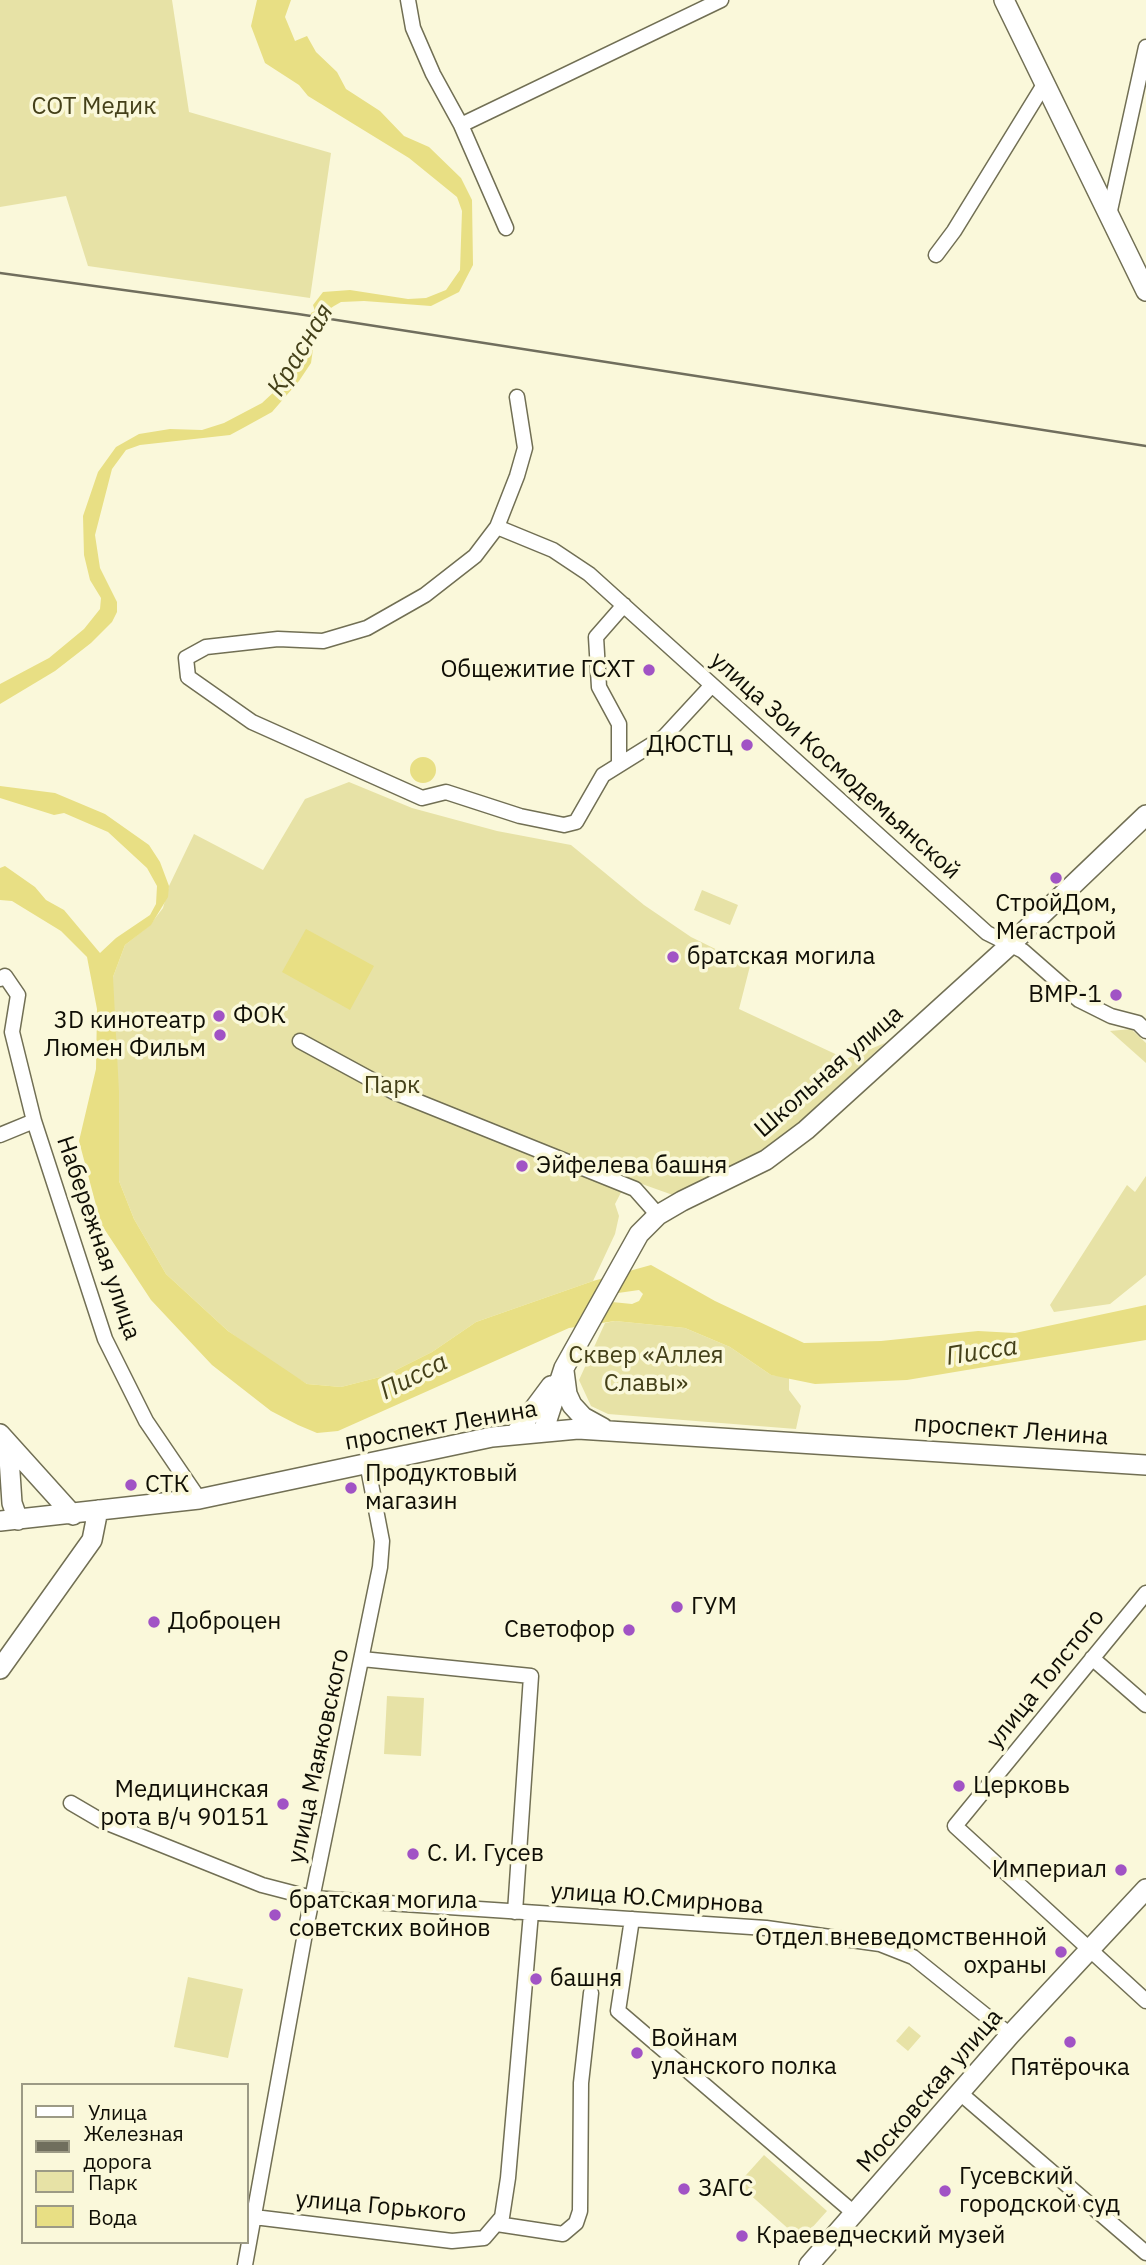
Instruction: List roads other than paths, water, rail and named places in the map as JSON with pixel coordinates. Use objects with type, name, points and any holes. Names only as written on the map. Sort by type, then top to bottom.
[{"type":"main road","points":[[1004,0],[1146,291]]},
{"type":"main road","name":"Школьная улица","points":[[516,1433],[564,1368],[639,1234],[658,1215],[766,1160],[806,1130],[1011,944],[1146,815]]},
{"type":"main road","points":[[564,1368],[567,1394],[572,1405],[583,1417],[610,1432]]},
{"type":"main road","name":"Школьная улица","points":[[543,1432],[564,1368]]},
{"type":"main road","name":"проспект Ленина","points":[[9,1521],[199,1499],[516,1433],[610,1432],[1146,1465]]},
{"type":"main road","points":[[4,1438],[73,1515]]},
{"type":"main road","points":[[4,1438],[12,1503],[9,1521]]},
{"type":"main road","points":[[0,1669],[92,1540],[98,1510]]},
{"type":"main road","name":"Московская улица","points":[[809,2265],[1010,2035],[1146,1888]]},
{"type":"street","points":[[408,0],[414,28],[433,74],[461,125],[506,228]]},
{"type":"street","points":[[461,125],[721,0]]},
{"type":"street","points":[[1109,215],[1146,47]]},
{"type":"street","points":[[936,255],[1045,83]]},
{"type":"street","points":[[517,397],[525,448],[497,527],[475,556],[425,595],[367,628],[323,641],[278,639],[206,647],[186,658],[185,670],[188,677],[252,722],[422,798],[446,792],[520,816],[564,825],[576,822],[603,775],[619,762],[664,737],[712,685]]},
{"type":"street","name":"улица Зои Космодемьянской","points":[[497,527],[553,550],[589,574],[987,933],[1011,944],[1079,1000],[1111,1016],[1138,1023],[1146,1031]]},
{"type":"street","points":[[619,762],[619,724],[599,687],[596,636],[624,606]]},
{"type":"street","name":"Набережная улица","points":[[3,978],[18,995],[12,1032],[34,1121],[105,1339],[146,1421],[199,1499]]},
{"type":"street","points":[[300,1041],[394,1092],[635,1189],[658,1215]]},
{"type":"street","points":[[0,1135],[34,1121]]},
{"type":"street","name":"улица Маяковского","points":[[245,2265],[313,1898],[362,1659],[382,1541],[367,1463]]},
{"type":"street","name":"улица Толстого","points":[[1090,1951],[955,1826],[1146,1593]]},
{"type":"street","points":[[1092,1658],[1146,1705]]},
{"type":"street","points":[[362,1659],[531,1676],[515,1912]]},
{"type":"street","name":"улица Ю.Смирнова","points":[[71,1802],[100,1820],[262,1885],[313,1898],[788,1930],[860,1940],[898,1949],[913,1957],[1010,2035]]},
{"type":"street","points":[[531,1913],[508,2178],[502,2217],[497,2224],[563,2234],[576,2223],[580,2211],[581,2083],[591,1993]]},
{"type":"street","points":[[632,1919],[618,2011],[855,2213]]},
{"type":"street","points":[[1090,1951],[1146,2001]]},
{"type":"street","points":[[960,2093],[1146,2253]]},
{"type":"street","name":"улица Горького","points":[[254,2217],[452,2241],[484,2238],[497,2224]]},
{"type":"water","name":"Красная","points":[[257,0],[291,0],[285,17],[295,41],[307,36],[316,52],[337,72],[346,89],[380,111],[404,136],[429,147],[461,178],[472,200],[473,265],[459,292],[431,306],[364,301],[341,302],[328,310],[313,349],[311,363],[299,381],[272,412],[230,435],[140,445],[126,450],[112,469],[95,535],[100,568],[117,602],[117,612],[112,622],[91,643],[55,671],[0,704],[0,684],[49,658],[84,629],[100,609],[101,598],[90,580],[84,555],[83,516],[98,472],[116,447],[139,434],[170,429],[202,430],[224,423],[262,403],[276,390],[294,352],[306,343],[311,313],[315,311],[313,305],[323,292],[350,290],[408,299],[426,298],[446,290],[460,270],[462,211],[457,197],[409,158],[308,96],[299,85],[265,63],[251,26]]},
{"type":"water","points":[[423,757],[432,761],[436,770],[432,779],[423,783],[414,779],[410,770],[414,761]]},
{"type":"water","name":"Писса","points":[[0,786],[55,793],[105,814],[149,845],[160,862],[169,886],[168,897],[151,925],[125,945],[113,977],[119,1092],[119,1181],[134,1219],[166,1274],[228,1331],[307,1384],[341,1387],[384,1376],[432,1352],[476,1322],[593,1281],[651,1265],[715,1301],[804,1343],[881,1341],[978,1331],[1015,1333],[1146,1305],[1146,1340],[907,1380],[815,1384],[771,1375],[730,1347],[685,1328],[615,1321],[569,1328],[338,1431],[317,1433],[298,1425],[271,1411],[212,1365],[151,1300],[101,1224],[79,1141],[96,1069],[97,1009],[87,957],[61,931],[12,901],[0,900],[0,868],[5,866],[35,887],[46,900],[64,910],[100,953],[116,938],[150,915],[156,904],[157,886],[147,868],[108,832],[64,813],[54,815],[0,798]],"holes":[[[639,1290],[643,1294],[639,1301],[632,1304],[612,1302],[618,1293]]]},
{"type":"water","points":[[306,929],[374,966],[350,1010],[282,972]]},
{"type":"railway","points":[[0,273],[298,314],[1146,446]]},
{"type":"place","name":"Общежитие ГСХТ","points":[[649,670]]},
{"type":"place","name":"ДЮСТЦ","points":[[747,745]]},
{"type":"place","name":"СтройДом, Мегастрой","points":[[1056,878]]},
{"type":"place","name":"братская могила","points":[[673,957]]},
{"type":"place","name":"BMP-1","points":[[1116,995]]},
{"type":"place","name":"ФОК","points":[[219,1016]]},
{"type":"place","name":"3D кинотеатр Люмен Фильм","points":[[220,1035]]},
{"type":"place","name":"Эйфелева башня","points":[[522,1166]]},
{"type":"place","name":"СТК","points":[[131,1485]]},
{"type":"place","name":"Продуктовый магазин","points":[[351,1488]]},
{"type":"place","name":"ГУМ","points":[[677,1607]]},
{"type":"place","name":"Доброцен","points":[[154,1622]]},
{"type":"place","name":"Светофор","points":[[629,1630]]},
{"type":"place","name":"Церковь","points":[[959,1786]]},
{"type":"place","name":"Медицинская рота в/ч 90151","points":[[283,1804]]},
{"type":"place","name":"С. И. Гусев","points":[[413,1854]]},
{"type":"place","name":"Империал","points":[[1121,1870]]},
{"type":"place","name":"братская могила советских войнов","points":[[275,1915]]},
{"type":"place","name":"Отдел вневедомственной охраны","points":[[1061,1952]]},
{"type":"place","name":"башня","points":[[536,1979]]},
{"type":"place","name":"Пятёрочка","points":[[1070,2042]]},
{"type":"place","name":"Войнам уланского полка","points":[[637,2053]]},
{"type":"place","name":"ЗАГС","points":[[684,2189]]},
{"type":"place","name":"Гусевский городской суд","points":[[945,2191]]},
{"type":"place","name":"Краеведческий музей","points":[[742,2236]]},
{"type":"park label","name":"СОТ Медик","points":[[94,107]]},
{"type":"park label","name":"Парк","points":[[392,1086]]},
{"type":"park label","name":"Сквер «Аллея Славы»","points":[[646,1370]]}]
